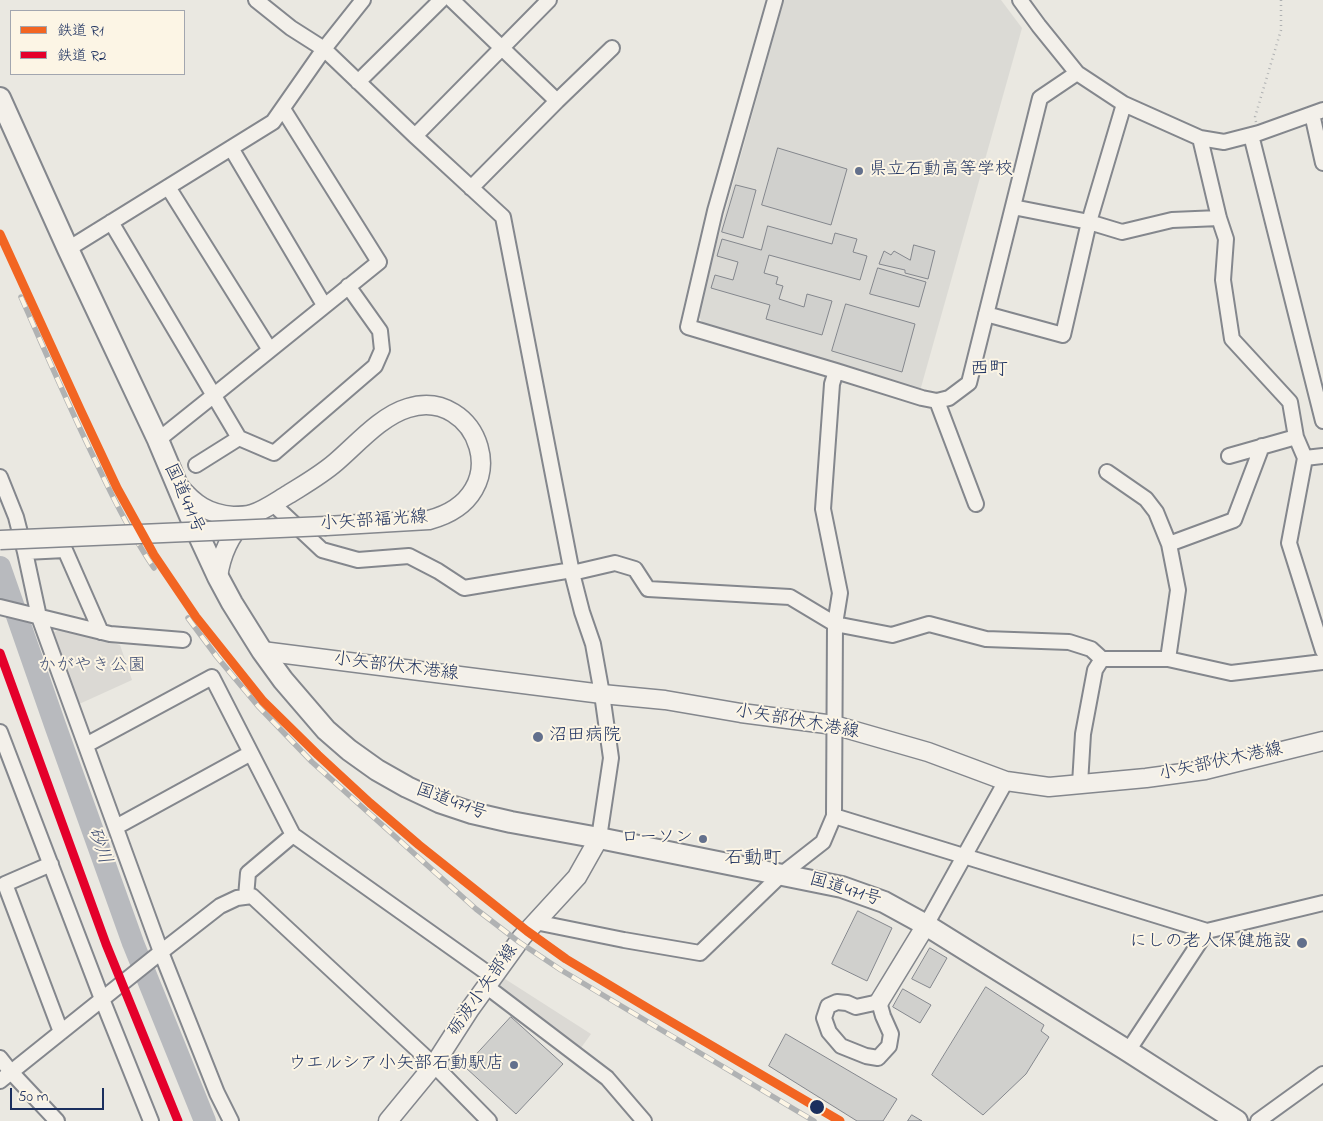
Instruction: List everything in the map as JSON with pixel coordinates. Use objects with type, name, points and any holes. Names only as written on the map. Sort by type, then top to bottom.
[{"type":"highway","name":"国道471号","points":[[0,98],[68,249],[158,440],[218,577],[246,628],[262,651],[326,730],[349,750],[377,770],[407,787],[439,802],[472,813],[782,874],[842,887],[884,902],[926,925],[1237,1121]]},
{"type":"main road","name":"小矢部福光線","points":[[0,540],[317,527],[429,520],[452,512],[463,504],[478,482],[481,468],[481,453],[469,427],[448,410],[434,406],[420,405],[394,414],[325,472],[273,504],[251,515],[240,525],[232,538],[220,563],[218,577]]},
{"type":"main road","name":"小矢部福光線","points":[[175,482],[187,496],[211,512],[231,516],[251,515]]},
{"type":"main road","name":"小矢部伏木港線","points":[[262,651],[602,694],[664,700],[741,713],[834,725],[928,752],[1006,781],[1049,786],[1146,778],[1205,770],[1323,741]]},
{"type":"main road","name":"砺波小矢部線","points":[[388,1121],[434,1065],[522,937],[577,877],[599,838]]},
{"type":"main road","points":[[879,1002],[926,925]]},
{"type":"street","points":[[256,0],[291,28],[324,49],[503,217],[572,572],[582,612],[593,644],[602,694],[610,758],[599,838]]},
{"type":"street","points":[[68,249],[273,122],[324,49],[363,0]]},
{"type":"street","points":[[358,82],[441,0]]},
{"type":"street","points":[[452,0],[557,101]]},
{"type":"street","points":[[415,136],[549,0]]},
{"type":"street","points":[[776,0],[715,212],[688,327],[922,398],[936,401],[949,398],[969,383],[1040,98],[1078,73]]},
{"type":"street","points":[[1020,0],[1078,73],[1124,104],[1200,138],[1224,142],[1255,134],[1317,112],[1323,164]]},
{"type":"street","points":[[471,188],[612,48]]},
{"type":"street","points":[[986,314],[1063,335],[1089,222],[1124,104]]},
{"type":"street","points":[[158,440],[379,262],[283,109]]},
{"type":"street","points":[[1255,134],[1323,421]]},
{"type":"street","points":[[1200,138],[1219,218],[1226,238],[1223,280],[1232,339],[1290,402],[1296,437],[1305,458],[1288,543],[1323,651]]},
{"type":"street","points":[[231,148],[324,305]]},
{"type":"street","points":[[168,187],[270,350]]},
{"type":"street","points":[[1013,207],[1089,222],[1122,232],[1172,220],[1219,218]]},
{"type":"street","points":[[111,222],[239,438],[274,453],[375,366],[382,350],[380,331],[348,286]]},
{"type":"street","points":[[535,922],[700,953],[782,874],[823,842],[834,816],[835,624],[840,593],[823,509],[832,384],[836,371]]},
{"type":"street","points":[[936,401],[976,504]]},
{"type":"street","points":[[1229,456],[1296,437]]},
{"type":"street","points":[[196,466],[239,438]]},
{"type":"street","points":[[1169,544],[1234,520],[1262,446]]},
{"type":"street","points":[[1305,458],[1323,456]]},
{"type":"street","points":[[1107,472],[1146,499],[1156,512],[1169,544],[1178,590],[1168,658]]},
{"type":"street","points":[[0,477],[16,517],[39,617],[161,952],[217,1093],[231,1121]]},
{"type":"street","points":[[273,504],[322,550],[358,560],[409,556],[438,571],[464,588],[572,572],[615,563],[635,569],[648,589],[790,596],[835,624],[892,635],[929,624],[986,639],[1069,642],[1091,649],[1102,659],[1168,658],[1231,673],[1323,662]]},
{"type":"street","points":[[25,552],[65,550],[101,632]]},
{"type":"street","points":[[0,607],[110,634],[183,640]]},
{"type":"street","points":[[1080,784],[1084,734],[1095,670],[1102,659]]},
{"type":"street","points":[[1323,668],[1323,675]]},
{"type":"street","points":[[86,746],[212,677],[293,835],[490,982],[607,1078],[644,1121]]},
{"type":"street","points":[[0,732],[102,999],[152,1121]]},
{"type":"street","points":[[116,827],[251,753]]},
{"type":"street","points":[[926,925],[1006,781]]},
{"type":"street","points":[[834,816],[1208,931],[1323,903]]},
{"type":"street","points":[[246,897],[248,873],[293,835]]},
{"type":"street","points":[[51,864],[5,884],[61,1032]]},
{"type":"street","points":[[5,1077],[220,906],[237,898],[252,896],[434,1065],[489,1121]]},
{"type":"street","points":[[1128,1051],[1208,931]]},
{"type":"street","points":[[837,1002],[847,1003],[856,1007],[879,1002],[891,1034],[889,1046],[878,1058],[866,1056],[841,1046],[829,1032],[824,1018],[828,1006],[837,1002]]},
{"type":"street","points":[[0,1058],[5,1077],[58,1121]]},
{"type":"street","points":[[1258,1121],[1323,1074]]},
{"type":"path","points":[[1255,134],[1255,117],[1281,30],[1281,0]]},
{"type":"shaded area","name":"県立石動高等学校","points":[[784,0],[1001,0],[1022,28],[920,391],[704,325],[697,314]]},
{"type":"green space","name":"かがやき公園","points":[[63,629],[120,645],[132,680],[77,705],[51,637],[54,632]]},
{"type":"green space","points":[[502,977],[591,1034],[578,1052],[496,987]]},
{"type":"building","points":[[778,148],[847,169],[831,225],[762,205]]},
{"type":"building","points":[[736,185],[756,190],[743,238],[722,232]]},
{"type":"building","points":[[768,226],[832,244],[835,233],[857,239],[853,252],[867,256],[860,280],[769,255],[764,273],[778,277],[776,284],[783,286],[779,299],[804,307],[807,294],[832,301],[822,335],[766,319],[770,305],[711,288],[715,275],[733,280],[738,262],[717,256],[722,239],[761,250]]},
{"type":"building","points":[[914,245],[935,251],[928,279],[905,273],[905,270],[879,264],[884,251],[891,255],[894,251],[910,260]]},
{"type":"building","points":[[878,268],[926,282],[919,307],[870,294]]},
{"type":"building","points":[[846,304],[915,324],[902,372],[832,351]]},
{"type":"building","points":[[858,911],[892,928],[867,981],[832,964]]},
{"type":"building","points":[[930,948],[947,958],[930,988],[912,979]]},
{"type":"building","points":[[986,987],[1044,1025],[1041,1031],[1049,1037],[1026,1074],[983,1115],[932,1075]]},
{"type":"building","points":[[903,989],[931,1005],[920,1023],[893,1007]]},
{"type":"building","name":"ウエルシア小矢部石動駅店","points":[[511,1017],[563,1064],[516,1114],[465,1067]]},
{"type":"building","points":[[786,1034],[897,1099],[883,1121],[857,1121],[769,1066]]},
{"type":"building","points":[[912,1115],[922,1121],[908,1121]]},
{"type":"waterway","name":"砂川","points":[[0,567],[133,943],[205,1121]]},
{"type":"railway","points":[[0,234],[117,488],[154,555],[196,617],[263,701],[370,803],[419,845],[527,931],[566,959],[840,1121]]},
{"type":"railway","points":[[21,297],[110,491],[131,531],[154,568]]},
{"type":"railway","points":[[188,618],[217,657],[258,706],[312,762],[476,909],[519,942],[561,970],[814,1121]]},
{"type":"rail line","name":"R1","points":[[0,234],[117,488],[154,555],[196,617],[263,701],[370,803],[419,845],[527,931],[566,959],[840,1121]]},
{"type":"rail line","name":"R2","points":[[0,653],[106,944],[178,1121]]},
{"type":"place","name":"県立石動高等学校","points":[[859,171]]},
{"type":"place","name":"沼田病院","points":[[538,737]]},
{"type":"place","name":"ローソン","points":[[703,839]]},
{"type":"place","name":"にしの老人保健施設","points":[[1302,943]]},
{"type":"place","name":"ウエルシア小矢部石動駅店","points":[[514,1065]]},
{"type":"district","name":"西町","points":[[989,371]]},
{"type":"district","name":"石動町","points":[[753,860]]}]
